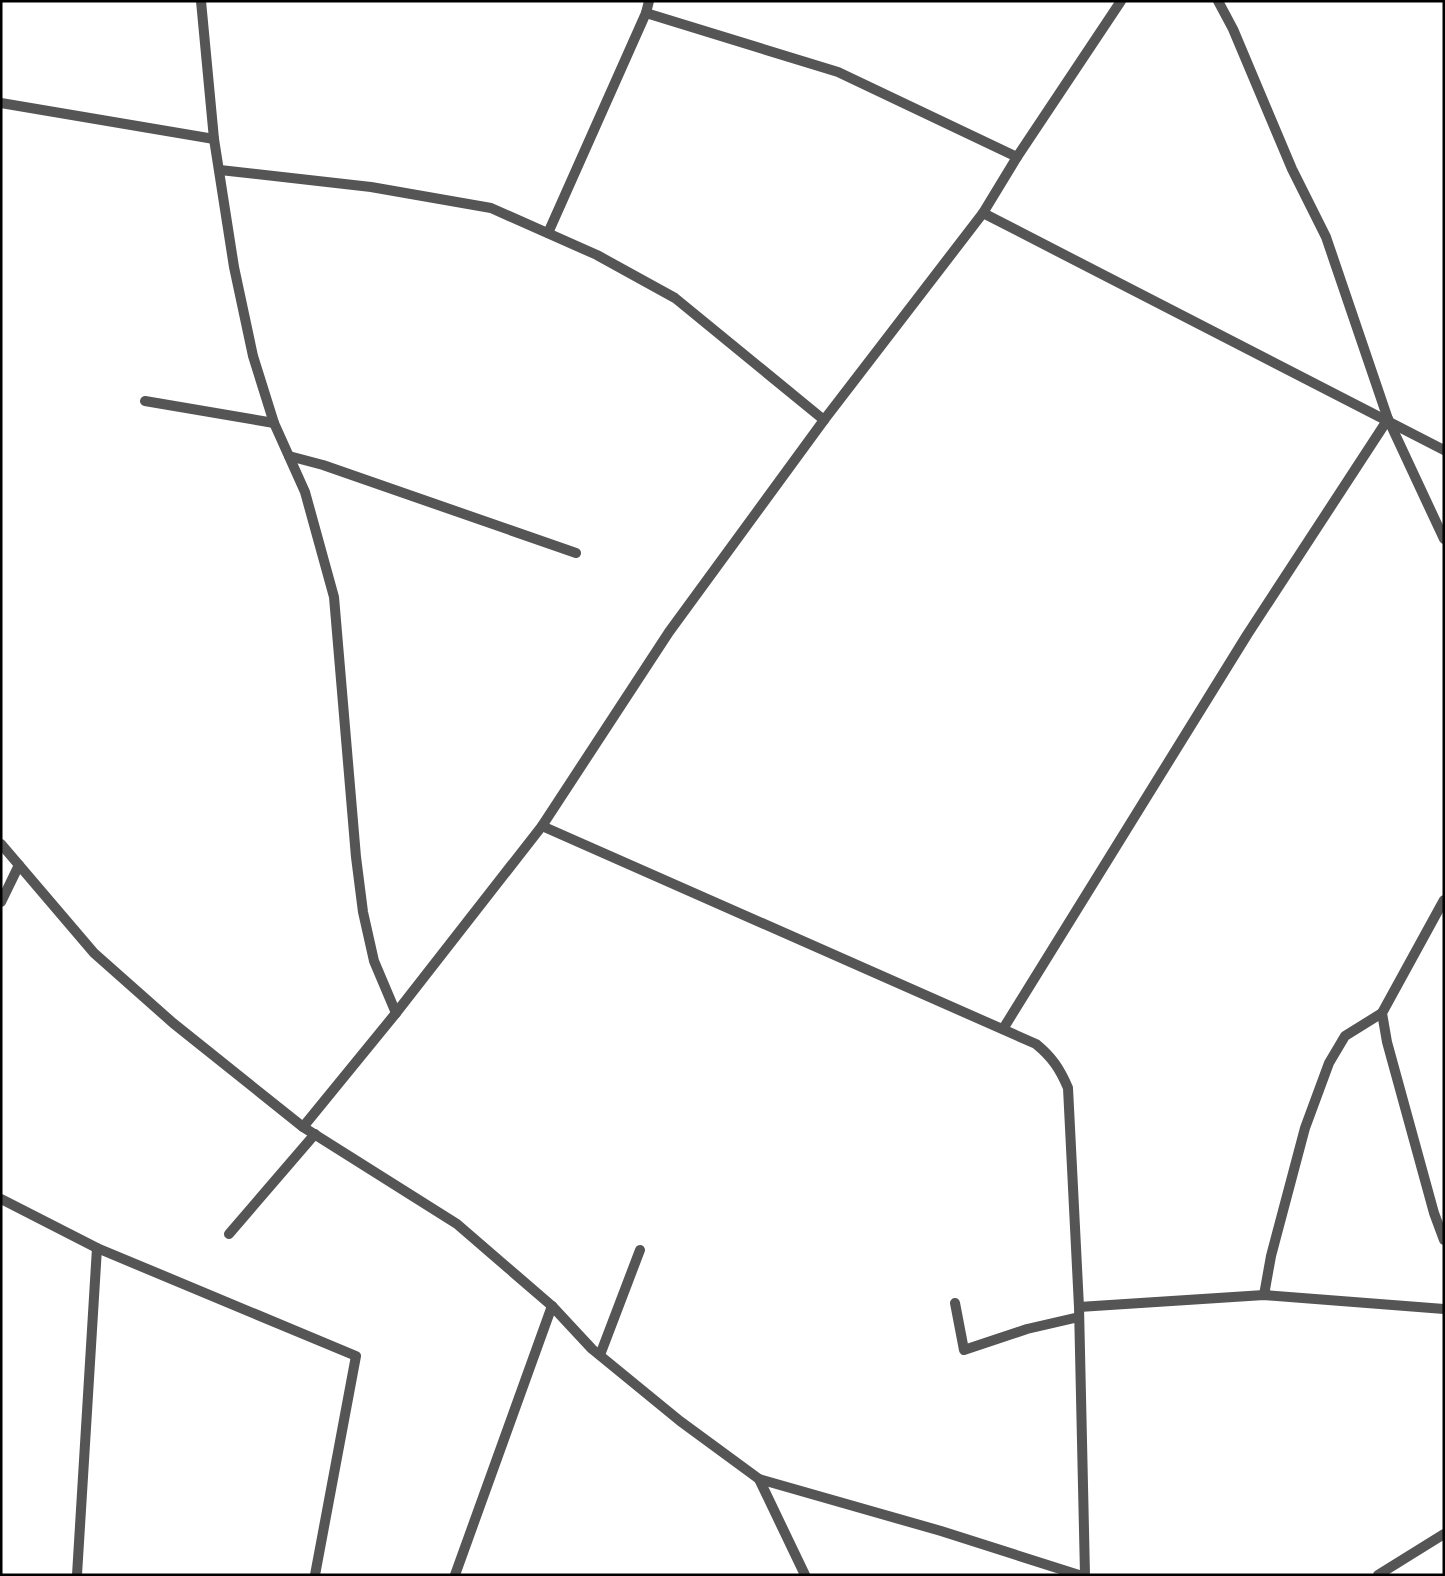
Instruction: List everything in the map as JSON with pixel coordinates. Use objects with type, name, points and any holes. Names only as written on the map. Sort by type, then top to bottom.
[{"type":"street","points":[[202,1],[214,139],[236,276],[253,356],[274,422],[305,492],[334,597],[356,857],[363,912],[374,961],[396,1013]]},
{"type":"street","points":[[548,233],[646,13],[649,1]]},
{"type":"street","points":[[303,1127],[396,1013],[542,826],[669,632],[824,420],[983,213],[1017,157],[1121,1]]},
{"type":"street","points":[[1218,1],[1233,29],[1292,169],[1326,237],[1388,419],[1444,540]]},
{"type":"street","points":[[646,13],[838,72],[1017,157]]},
{"type":"street","points":[[1,103],[214,139]]},
{"type":"street","points":[[220,170],[371,187],[491,208],[597,255],[675,298],[824,420]]},
{"type":"street","points":[[983,213],[1388,419],[1444,450]]},
{"type":"street","points":[[145,401],[274,422]]},
{"type":"street","points":[[1003,1029],[1248,635],[1388,419]]},
{"type":"street","points":[[289,456],[323,465],[576,553]]},
{"type":"street","points":[[542,826],[1003,1029],[1036,1044],[1050,1055],[1060,1069],[1068,1088],[1079,1312],[1085,1575]]},
{"type":"street","points":[[1,844],[94,953],[173,1023],[303,1127],[457,1224],[552,1306],[600,1355],[680,1421],[759,1478],[922,1525],[1080,1575]]},
{"type":"street","points":[[1,902],[19,865]]},
{"type":"street","points":[[1264,1296],[1271,1256],[1306,1128],[1329,1063],[1345,1036],[1382,1013],[1444,900]]},
{"type":"street","points":[[1382,1013],[1387,1042],[1434,1213],[1444,1240]]},
{"type":"street","points":[[229,1234],[315,1134]]},
{"type":"street","points":[[1,1199],[97,1248],[356,1356],[315,1575]]},
{"type":"street","points":[[77,1575],[97,1248]]},
{"type":"street","points":[[600,1355],[640,1250]]},
{"type":"street","points":[[955,1303],[964,1350],[1079,1312],[1264,1296],[1444,1309]]},
{"type":"street","points":[[455,1575],[552,1306]]},
{"type":"street","points":[[759,1478],[806,1575]]},
{"type":"street","points":[[1378,1575],[1444,1534]]}]
